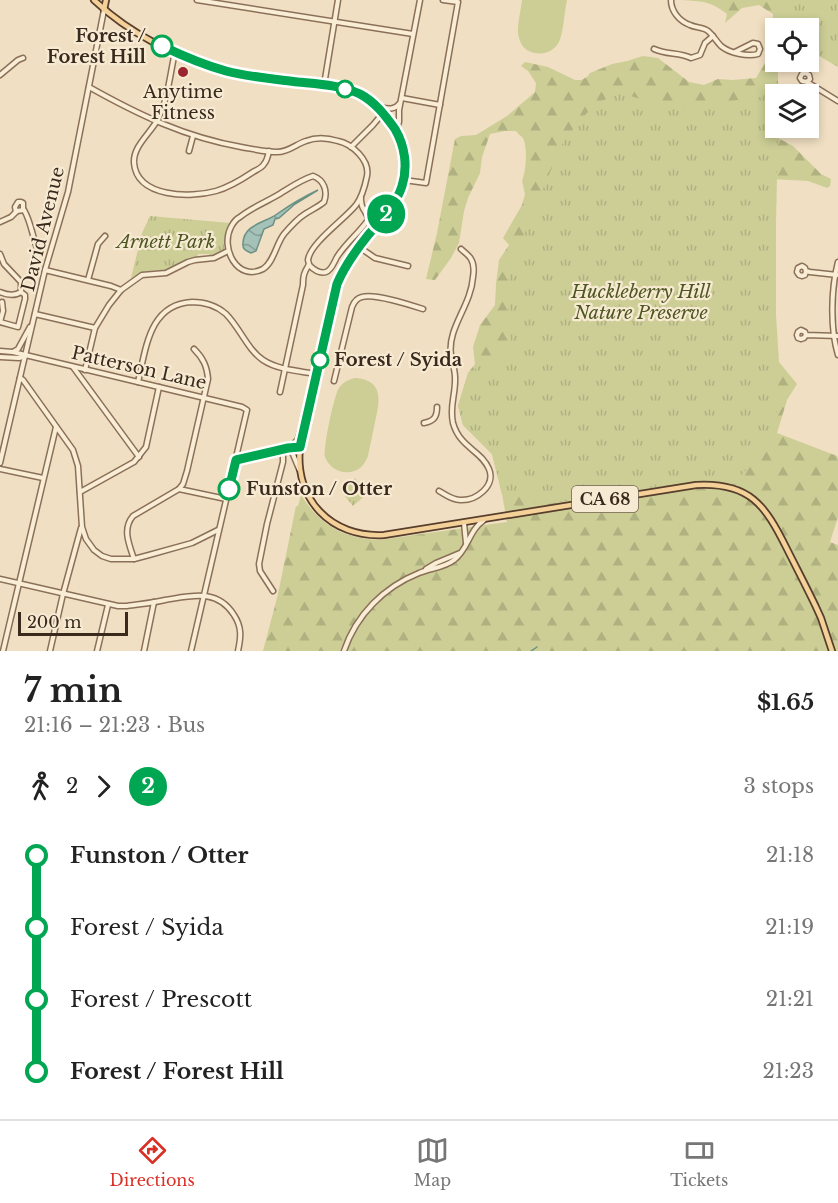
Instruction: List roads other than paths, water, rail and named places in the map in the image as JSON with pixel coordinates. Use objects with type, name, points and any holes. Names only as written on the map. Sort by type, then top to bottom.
[{"type":"main road","name":"CA 68","points":[[94,0],[128,27],[175,52],[226,71],[344,88],[361,95],[383,113],[403,146],[404,180],[395,201],[346,265],[337,284],[300,447],[299,469],[303,487],[314,506],[327,519],[363,535],[384,535],[696,485],[711,484],[732,488],[754,500],[770,516],[821,618],[832,651]]},
{"type":"main road","name":"David Avenue","points":[[104,10],[106,0]]},
{"type":"street","points":[[197,0],[413,34]]},
{"type":"street","points":[[324,85],[338,0]]},
{"type":"street","points":[[396,131],[420,0]]},
{"type":"street","points":[[404,180],[426,183],[458,2],[443,0]]},
{"type":"street","points":[[671,0],[673,11],[684,22],[706,30],[723,47],[735,52],[755,55],[760,49],[758,44],[753,43],[735,52]]},
{"type":"street","name":"David Avenue","points":[[0,463],[45,270],[68,192],[104,10]]},
{"type":"street","points":[[654,49],[691,58],[701,53],[705,43],[712,36]]},
{"type":"street","points":[[175,52],[163,104],[156,122],[137,148],[134,158],[137,174],[142,180],[149,186],[164,192],[194,195],[210,193],[237,182],[264,165],[269,151]]},
{"type":"street","points":[[0,75],[23,58]]},
{"type":"street","points":[[807,82],[838,101]]},
{"type":"street","points":[[89,87],[156,122],[193,136],[269,151],[289,150],[315,139],[338,141],[351,147],[367,165],[367,177],[361,196],[354,208],[330,229],[309,257],[280,392]]},
{"type":"street","points":[[402,98],[440,105]]},
{"type":"street","points":[[378,107],[394,108],[402,98]]},
{"type":"street","points":[[351,147],[383,113]]},
{"type":"street","points":[[189,151],[193,136]]},
{"type":"street","points":[[311,177],[316,177],[322,183],[326,195],[325,200],[287,230],[268,265],[257,271],[246,272],[238,267],[228,251],[228,234],[238,218],[311,177]]},
{"type":"street","points":[[309,265],[322,272],[329,270],[366,222],[368,217],[361,206],[361,196]]},
{"type":"street","points":[[16,212],[15,207],[18,202],[23,203],[23,210],[31,224],[32,237],[37,248]]},
{"type":"street","points":[[354,208],[358,207],[363,210]]},
{"type":"street","points":[[0,222],[23,210]]},
{"type":"street","points":[[88,279],[98,244],[105,236]]},
{"type":"street","points":[[359,247],[375,258],[408,266]]},
{"type":"street","points":[[439,492],[452,499],[467,500],[483,491],[491,478],[486,463],[460,438],[451,414],[456,379],[450,352],[451,341],[470,297],[474,274],[472,260],[461,249]]},
{"type":"street","points":[[85,369],[95,328],[121,290],[144,274],[166,273],[188,262],[214,258],[228,251]]},
{"type":"street","points":[[0,254],[4,264],[21,282],[21,292],[25,295],[18,327],[0,322],[3,311],[1,302],[6,295]]},
{"type":"street","points":[[838,262],[832,309],[838,355]]},
{"type":"street","points":[[45,270],[88,279],[121,290]]},
{"type":"street","points":[[806,271],[837,274]]},
{"type":"street","points":[[0,292],[6,295],[21,292]]},
{"type":"street","points":[[334,381],[352,307],[357,299],[368,296],[404,302],[423,309]]},
{"type":"street","points":[[138,382],[155,322],[170,309],[199,302],[218,308],[227,315],[261,359],[285,368],[316,374]]},
{"type":"street","points":[[35,314],[95,328]]},
{"type":"street","points":[[13,352],[18,349],[33,321]]},
{"type":"street","points":[[806,335],[836,337]]},
{"type":"street","points":[[134,559],[127,538],[128,522],[133,516],[178,489],[183,484],[187,471],[207,379],[204,360],[194,349]]},
{"type":"street","points":[[0,351],[26,356]]},
{"type":"street","points":[[0,357],[26,356]]},
{"type":"street","name":"Patterson Lane","points":[[26,356],[242,407],[247,413],[236,460]]},
{"type":"street","points":[[73,367],[139,457]]},
{"type":"street","points":[[20,378],[56,426],[76,458],[82,527],[86,539],[97,553],[111,559],[134,559],[185,545],[219,529]]},
{"type":"street","points":[[80,492],[139,457],[146,447],[159,387]]},
{"type":"street","points":[[424,423],[434,419],[437,407]]},
{"type":"street","points":[[273,591],[260,571],[260,559],[286,448],[295,443],[304,418],[307,416]]},
{"type":"street","points":[[3,651],[56,426]]},
{"type":"street","points":[[190,651],[236,460],[286,448],[300,447]]},
{"type":"street","points":[[286,448],[292,452],[299,469]]},
{"type":"street","points":[[0,469],[43,478]]},
{"type":"street","points":[[178,489],[226,498]]},
{"type":"street","points":[[344,651],[353,630],[372,605],[398,584],[462,552],[476,526],[485,519]]},
{"type":"street","points":[[464,523],[466,544]]},
{"type":"street","points":[[50,651],[82,527]]},
{"type":"street","points":[[0,579],[122,607],[192,596],[203,596],[222,601],[236,618],[241,634],[238,651]]},
{"type":"street","points":[[144,651],[154,602]]},
{"type":"street","points":[[97,651],[108,605]]},
{"type":"water","points":[[318,190],[295,204],[275,219],[273,225],[264,229],[256,251],[251,253],[245,249],[244,237],[251,228]]},
{"type":"waterway","points":[[531,651],[537,647]]},
{"type":"place","name":"Forest / Forest Hill","points":[[162,46]]},
{"type":"place","name":"Anytime Fitness","points":[[183,72]]},
{"type":"place","name":"Forest / Syida","points":[[320,360]]},
{"type":"place","name":"Funston / Otter","points":[[229,489]]},
{"type":"park label","name":"Arnett Park","points":[[166,242]]},
{"type":"park label","name":"Huckleberry Hill Nature Preserve","points":[[641,302]]}]
